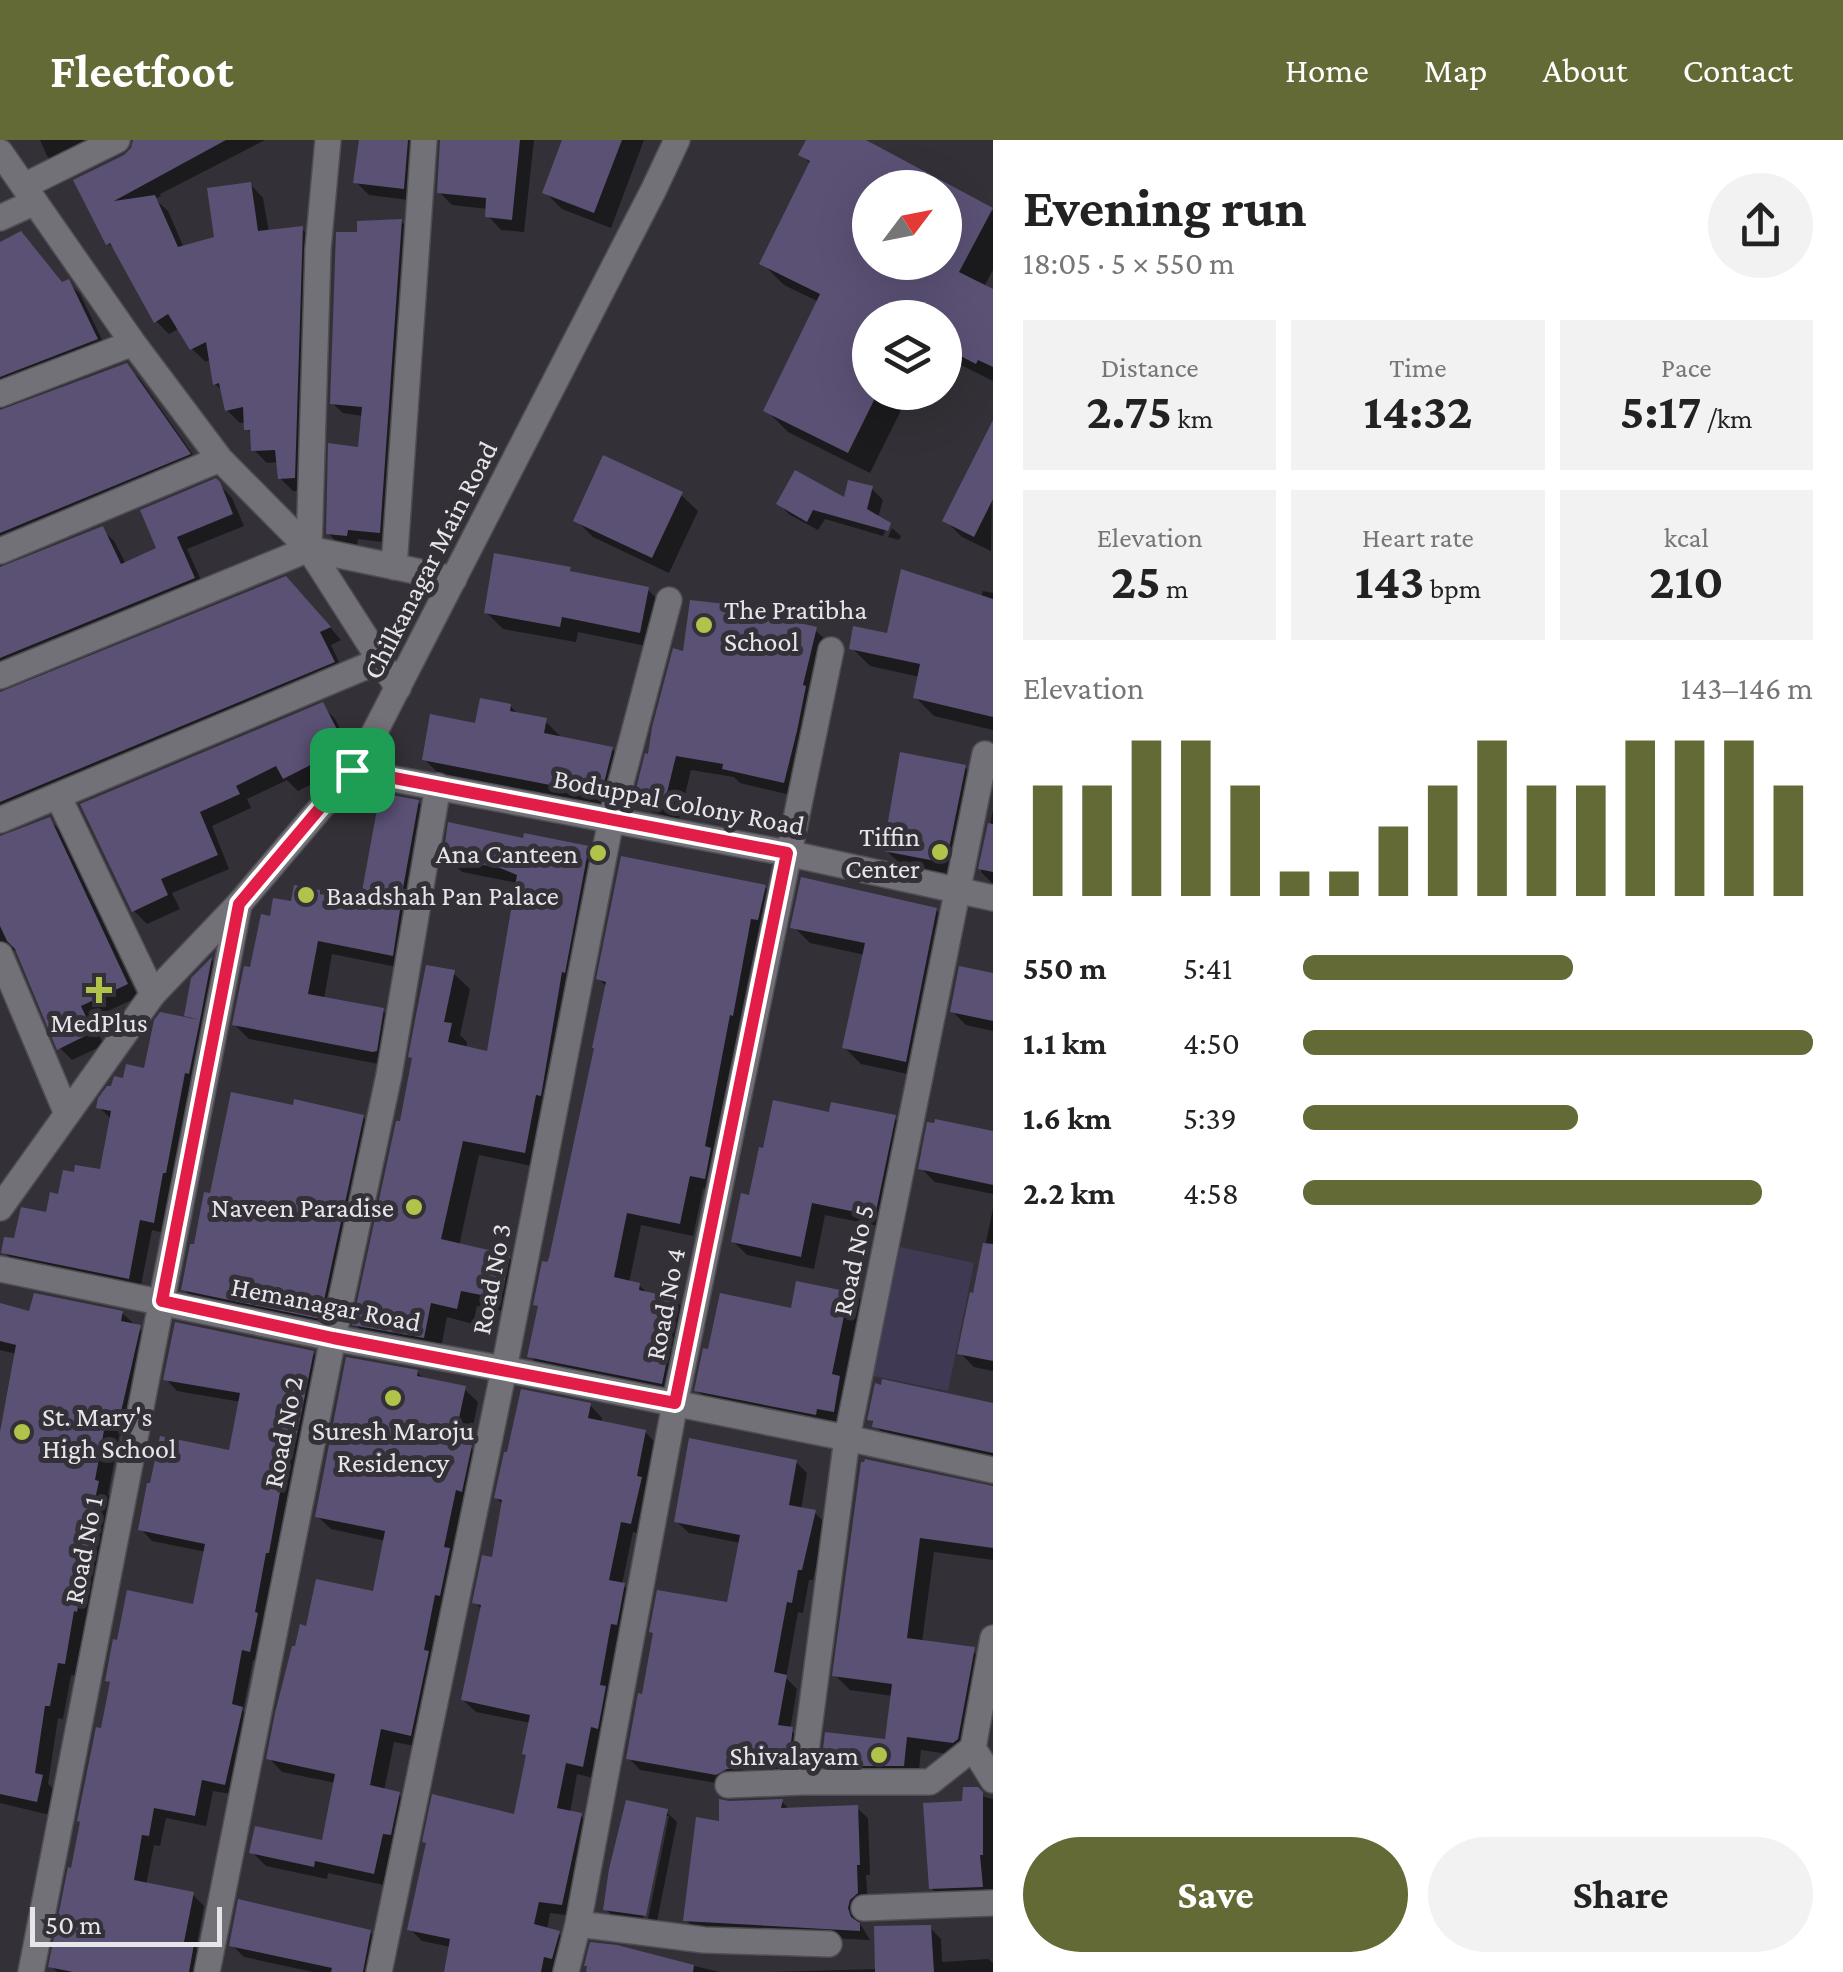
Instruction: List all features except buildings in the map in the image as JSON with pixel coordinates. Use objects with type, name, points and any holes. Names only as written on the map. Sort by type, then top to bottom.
[{"type":"street","points":[[0,218],[30,194],[116,140]]},
{"type":"street","points":[[309,549],[318,249],[328,140]]},
{"type":"street","points":[[394,567],[424,140]]},
{"type":"street","name":"Chilkanagar Main Road","points":[[0,1208],[153,994],[239,904],[352,770],[398,688],[677,140]]},
{"type":"street","points":[[0,152],[220,459],[309,549],[398,688]]},
{"type":"street","points":[[0,394],[133,342]]},
{"type":"street","points":[[0,551],[220,459]]},
{"type":"street","points":[[0,676],[309,549],[454,579]]},
{"type":"street","name":"Road No 3","points":[[379,1972],[612,820],[669,600]]},
{"type":"street","name":"Road No 4","points":[[566,1972],[675,1403],[830,650]]},
{"type":"street","points":[[0,820],[379,661]]},
{"type":"street","name":"Road No 5","points":[[802,1782],[847,1438],[985,754]]},
{"type":"street","name":"Boduppal Colony Road","points":[[352,770],[787,853],[993,898]]},
{"type":"street","name":"Road No 2","points":[[207,1972],[333,1338],[390,1075],[438,786]]},
{"type":"street","points":[[58,796],[153,994]]},
{"type":"street","name":"Road No 1","points":[[31,1972],[239,904]]},
{"type":"street","points":[[0,956],[9,1002],[67,1114]]},
{"type":"street","name":"Hemanagar Road","points":[[0,1269],[993,1470]]},
{"type":"street","points":[[993,1638],[974,1748],[993,1780]]},
{"type":"street","points":[[728,1785],[930,1782],[974,1748]]},
{"type":"street","points":[[864,1908],[993,1903]]},
{"type":"street","points":[[578,1924],[704,1940],[830,1944]]},
{"type":"shaded area","points":[[900,1247],[974,1263],[948,1391],[873,1376]]},
{"type":"place","name":"The Pratibha School","points":[[704,625]]},
{"type":"place","name":"Tiffin Center","points":[[940,852]]},
{"type":"place","name":"Ana Canteen","points":[[598,853]]},
{"type":"place","name":"Baadshah Pan Palace","points":[[306,895]]},
{"type":"place","name":"MedPlus","points":[[99,990]]},
{"type":"place","name":"Naveen Paradise","points":[[414,1207]]},
{"type":"place","name":"Suresh Maroju Residency","points":[[393,1398]]},
{"type":"place","name":"St. Mary's High School","points":[[22,1432]]},
{"type":"place","name":"Shivalayam","points":[[879,1755]]},
{"type":"route","points":[[352,770],[787,853],[675,1403],[162,1301],[239,904],[352,770]]}]
